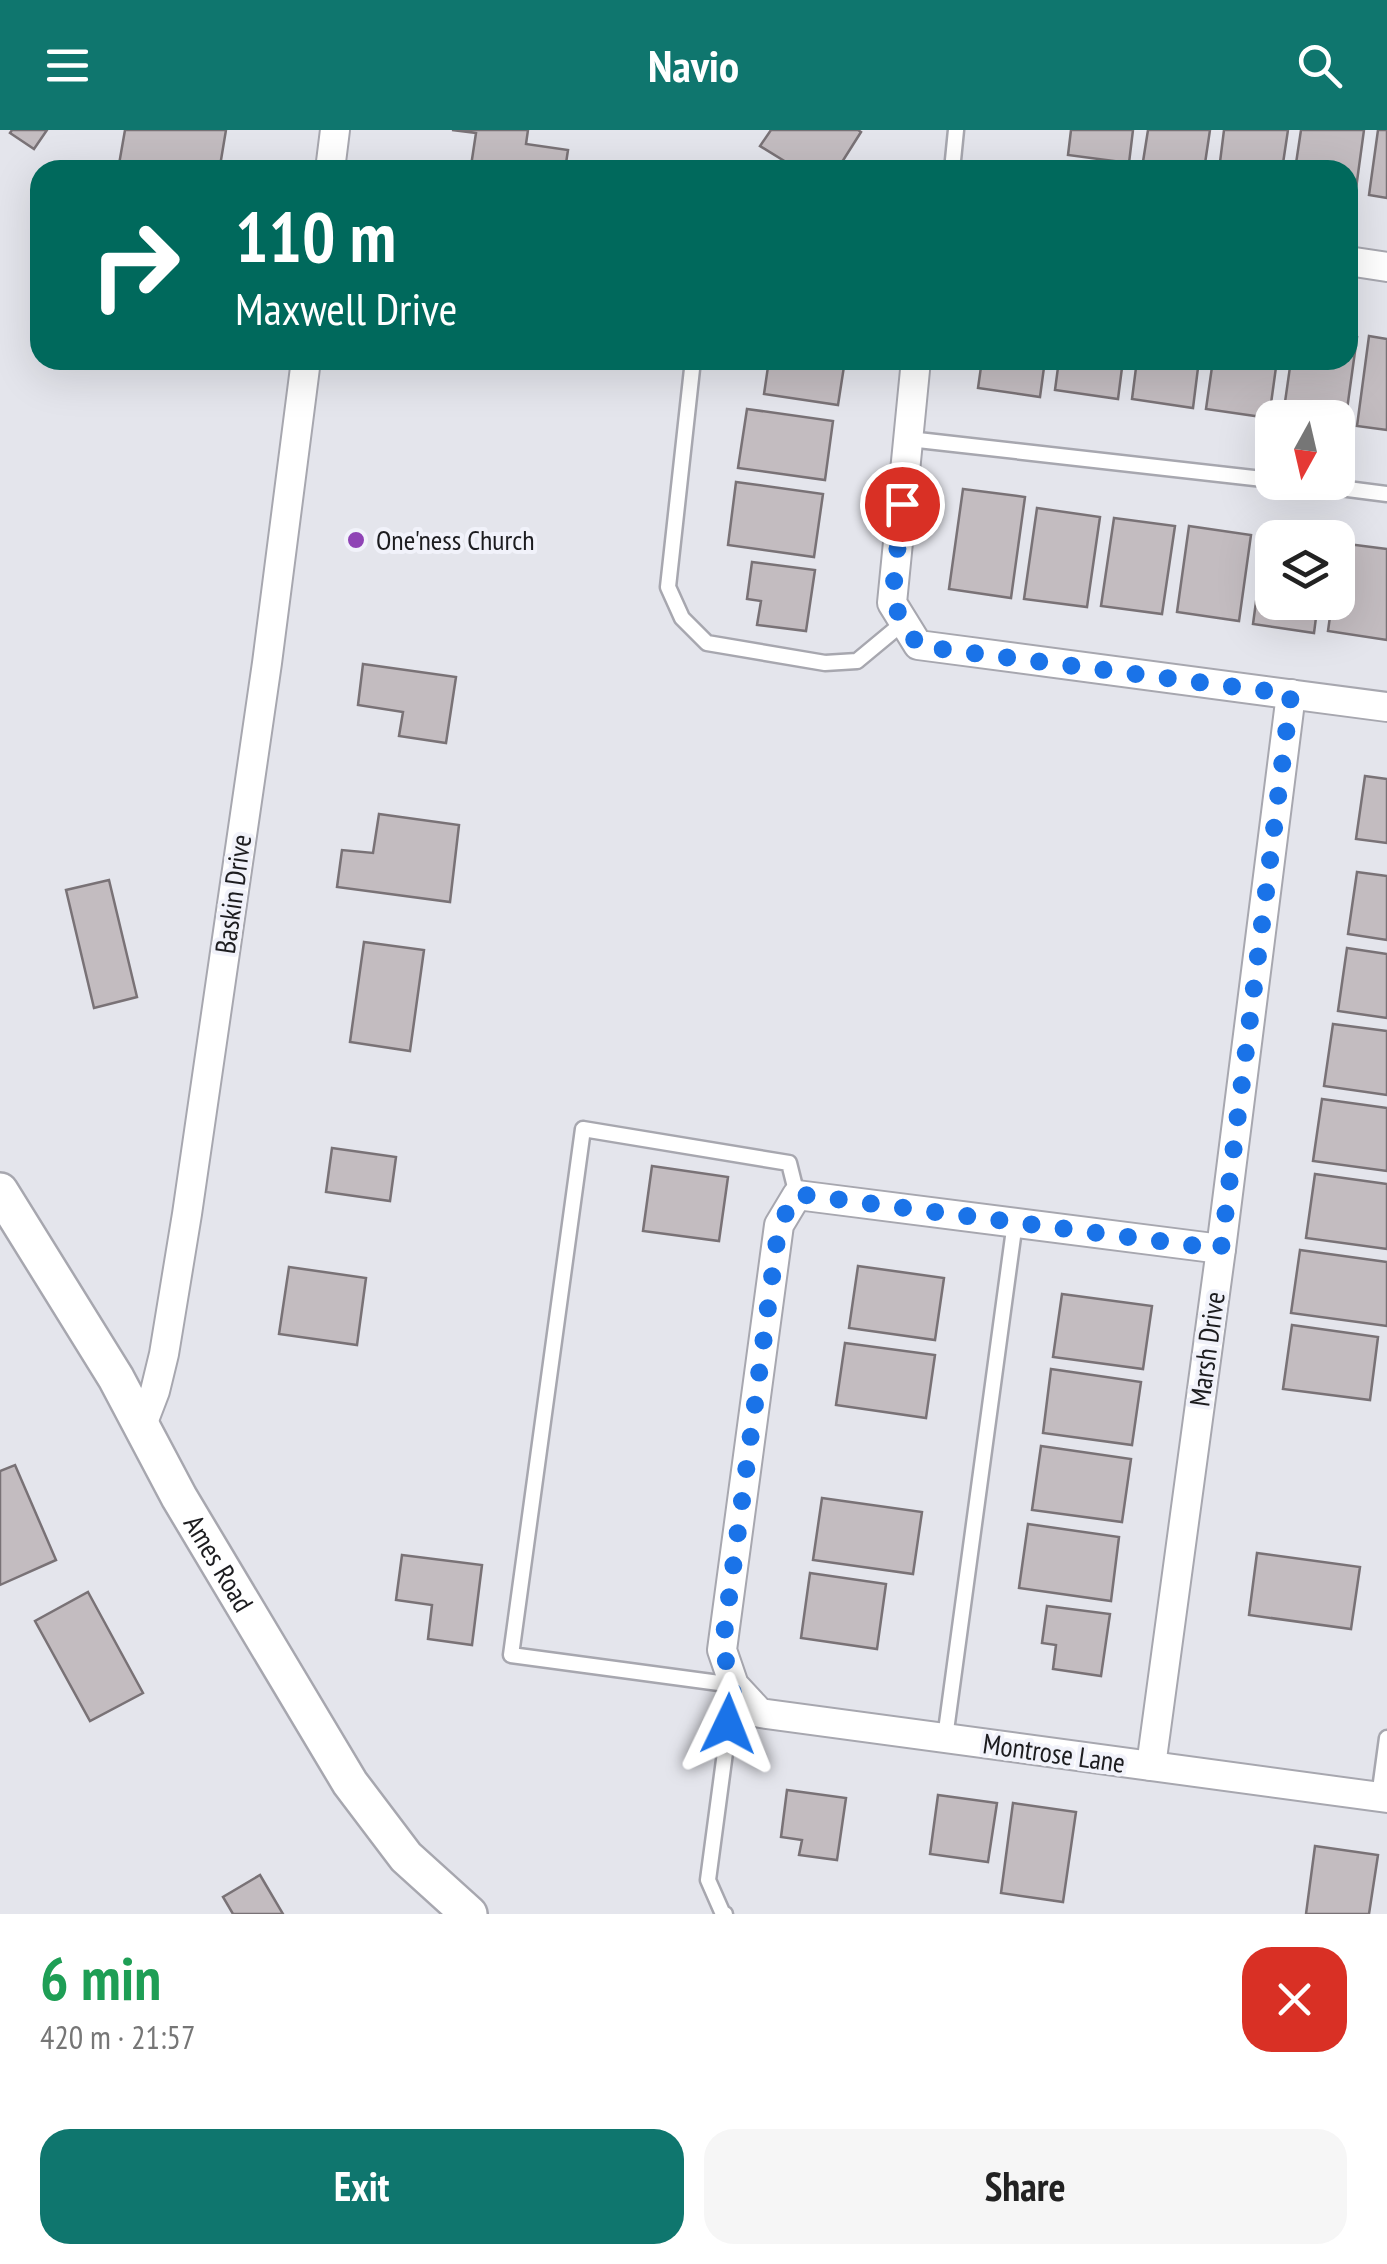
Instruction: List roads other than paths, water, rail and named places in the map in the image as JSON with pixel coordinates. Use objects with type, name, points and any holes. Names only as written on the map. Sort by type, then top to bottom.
[{"type":"street","points":[[331,160],[335,130]]},
{"type":"street","points":[[1358,263],[1387,267]]},
{"type":"street","name":"Baskin Drive","points":[[142,1424],[164,1354],[187,1214],[305,370]]},
{"type":"street","points":[[915,370],[892,602],[911,634],[1387,706]]},
{"type":"street","name":"Marsh Drive","points":[[1151,1766],[1291,694]]},
{"type":"street","name":"Ames Road","points":[[0,1191],[142,1424],[179,1497],[350,1782],[406,1857],[468,1914]]},
{"type":"street","points":[[734,1684],[722,1650],[779,1225],[797,1194],[1221,1249]]},
{"type":"street","name":"Montrose Lane","points":[[734,1684],[760,1713],[1383,1798]]},
{"type":"lane","points":[[953,160],[956,130]]},
{"type":"lane","points":[[691,370],[668,587],[682,618],[707,643],[825,663],[857,661],[911,634]]},
{"type":"lane","points":[[909,439],[1255,478]]},
{"type":"lane","points":[[1355,490],[1387,494]]},
{"type":"lane","points":[[726,1914],[708,1880],[734,1684],[511,1655],[583,1128],[789,1163],[797,1194]]},
{"type":"lane","points":[[945,1738],[1015,1222]]},
{"type":"lane","points":[[1383,1798],[1387,1738]]},
{"type":"place","name":"One'ness Church","points":[[356,540]]}]
